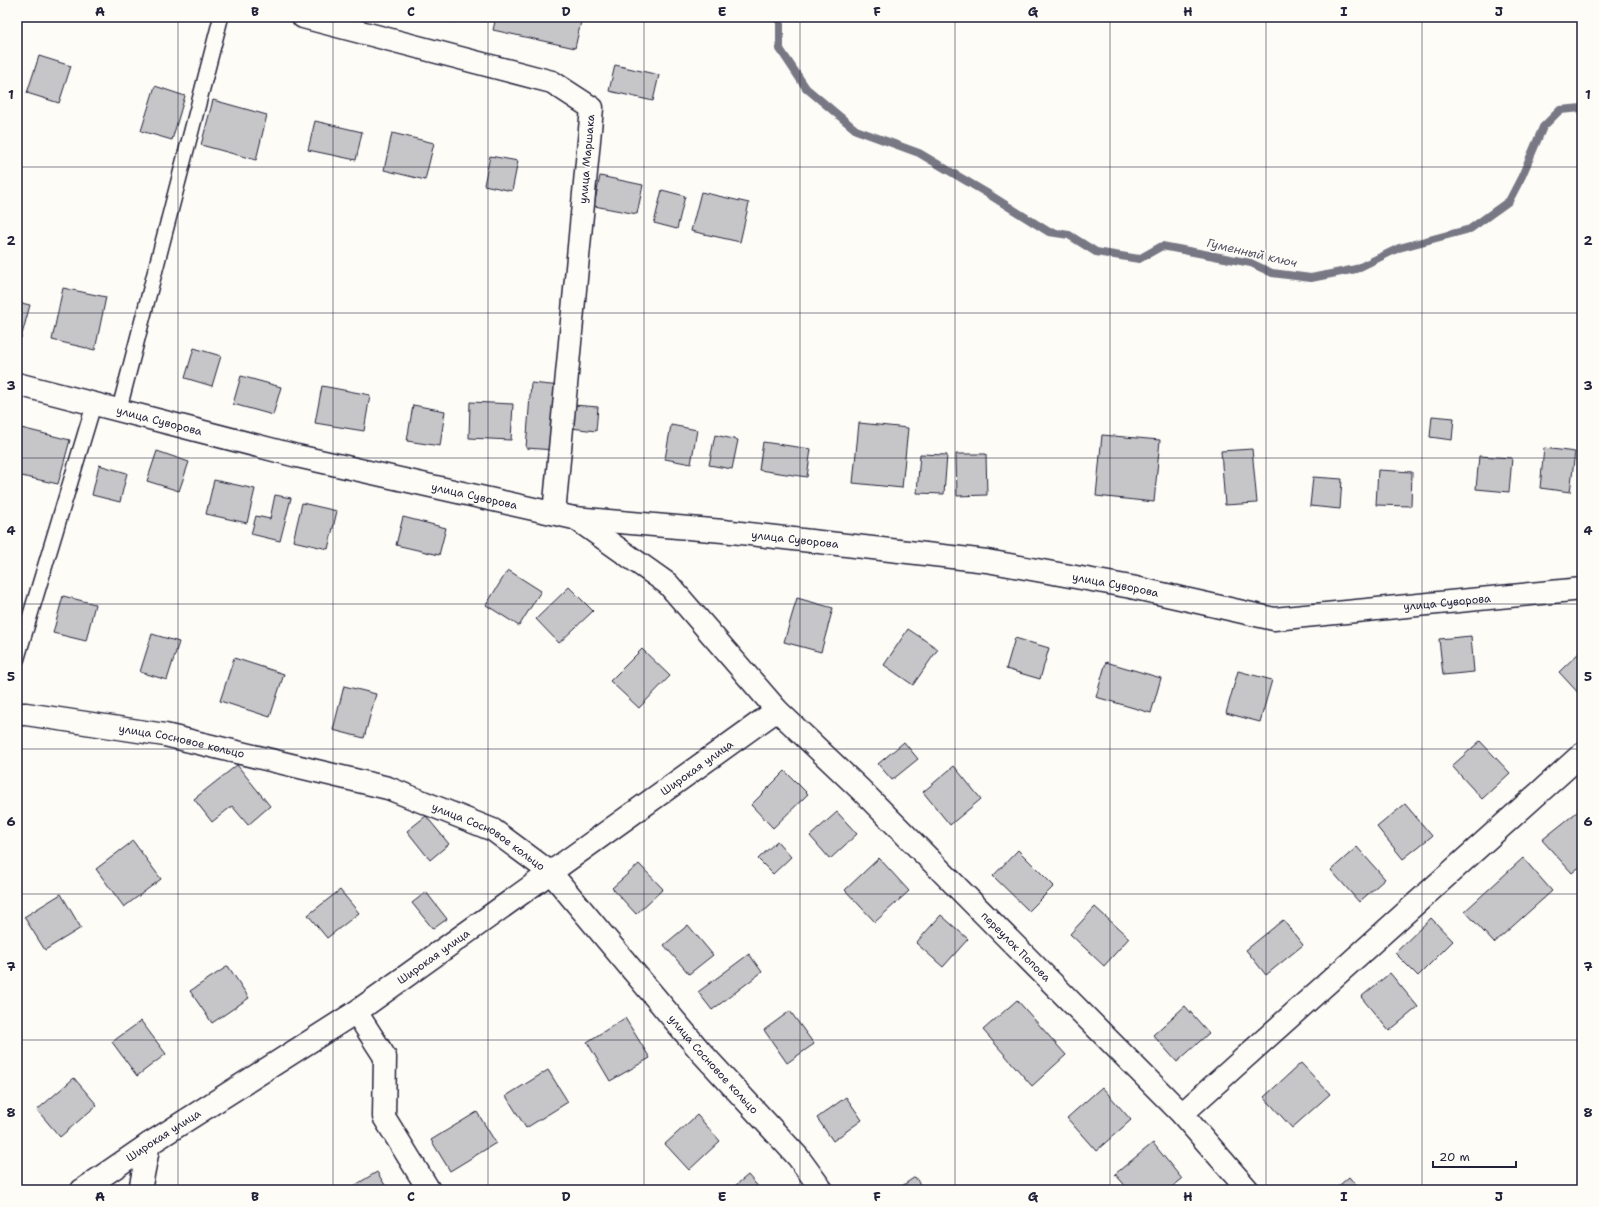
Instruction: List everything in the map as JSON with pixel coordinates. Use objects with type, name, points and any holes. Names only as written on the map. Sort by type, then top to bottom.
[{"type":"street","name":"улица Маршака","points":[[303,17],[552,82],[592,108],[564,515]]},
{"type":"street","name":"улица Суворова","points":[[17,384],[297,456],[564,515],[987,561],[1131,587],[1274,620],[1582,589]]},
{"type":"street","name":"переулок Попова","points":[[564,515],[668,584],[777,710],[862,791],[1182,1114],[1248,1190]]},
{"type":"street","name":"Широкая улица","points":[[82,1190],[149,1144],[356,1012],[777,710]]},
{"type":"street","name":"улица Сосновое кольцо","points":[[17,714],[26,714],[164,735],[388,788],[493,830],[551,873],[701,1052],[798,1157],[822,1190]]},
{"type":"street","points":[[1182,1114],[1582,754]]},
{"type":"street","points":[[356,1012],[385,1057],[384,1117],[429,1190]]},
{"type":"street","points":[[140,1190],[149,1144]]},
{"type":"lane","points":[[119,410],[221,17]]},
{"type":"lane","points":[[17,659],[94,404]]},
{"type":"building","points":[[433,17],[453,17],[452,22]]},
{"type":"building","points":[[496,17],[582,17],[575,48],[493,30]]},
{"type":"building","points":[[39,56],[71,66],[59,103],[27,93]]},
{"type":"building","points":[[615,65],[659,75],[653,101],[609,91]]},
{"type":"building","points":[[155,86],[185,96],[172,140],[141,131]]},
{"type":"building","points":[[213,100],[267,115],[256,160],[201,145]]},
{"type":"building","points":[[315,121],[362,132],[356,160],[308,150]]},
{"type":"building","points":[[392,133],[434,143],[425,180],[384,170]]},
{"type":"building","points":[[490,156],[518,161],[512,191],[484,185]]},
{"type":"building","points":[[600,176],[643,185],[637,214],[594,206]]},
{"type":"building","points":[[662,190],[685,196],[677,229],[654,223]]},
{"type":"building","points":[[701,192],[749,203],[740,242],[691,231]]},
{"type":"building","points":[[63,288],[106,297],[95,350],[52,340]]},
{"type":"building","points":[[17,302],[30,305],[21,338],[17,337]]},
{"type":"building","points":[[194,348],[221,356],[212,386],[185,378]]},
{"type":"building","points":[[241,376],[281,387],[273,415],[233,404]]},
{"type":"building","points":[[531,383],[561,386],[555,450],[526,448]]},
{"type":"building","points":[[322,386],[370,395],[364,431],[315,423]]},
{"type":"building","points":[[470,402],[513,404],[511,440],[469,438]]},
{"type":"building","points":[[413,405],[445,411],[440,446],[407,441]]},
{"type":"building","points":[[574,405],[598,407],[596,431],[571,428]]},
{"type":"building","points":[[1432,416],[1454,418],[1452,440],[1430,437]]},
{"type":"building","points":[[859,423],[908,428],[902,488],[853,483]]},
{"type":"building","points":[[671,425],[697,430],[691,464],[665,459]]},
{"type":"building","points":[[17,427],[70,440],[58,484],[17,475]]},
{"type":"building","points":[[715,435],[738,440],[732,469],[709,465]]},
{"type":"building","points":[[1102,435],[1160,440],[1154,502],[1096,496]]},
{"type":"building","points":[[763,442],[811,449],[807,477],[759,470]]},
{"type":"building","points":[[1544,448],[1575,452],[1570,492],[1540,488]]},
{"type":"building","points":[[1252,449],[1257,503],[1225,505],[1221,451]]},
{"type":"building","points":[[157,451],[189,462],[179,491],[147,481]]},
{"type":"building","points":[[920,454],[947,455],[944,494],[917,493]]},
{"type":"building","points":[[956,454],[986,454],[987,495],[957,496]]},
{"type":"building","points":[[1479,456],[1512,458],[1509,492],[1476,489]]},
{"type":"building","points":[[99,465],[127,473],[120,502],[92,495]]},
{"type":"building","points":[[1378,470],[1412,472],[1411,506],[1376,505]]},
{"type":"building","points":[[1313,477],[1342,479],[1340,509],[1310,506]]},
{"type":"building","points":[[214,480],[255,489],[247,523],[206,514]]},
{"type":"building","points":[[275,495],[291,498],[280,541],[251,534],[256,516],[270,519]]},
{"type":"building","points":[[302,503],[337,511],[328,549],[293,541]]},
{"type":"building","points":[[403,517],[446,528],[439,555],[396,545]]},
{"type":"building","points":[[508,570],[541,591],[519,626],[486,605]]},
{"type":"building","points":[[569,587],[593,611],[559,643],[536,619]]},
{"type":"building","points":[[63,596],[95,604],[86,641],[53,633]]},
{"type":"building","points":[[17,597],[22,599],[17,617]]},
{"type":"building","points":[[797,598],[833,608],[821,652],[784,642]]},
{"type":"building","points":[[908,629],[938,649],[913,685],[884,665]]},
{"type":"building","points":[[152,634],[179,642],[167,680],[140,672]]},
{"type":"building","points":[[1471,636],[1474,672],[1443,675],[1439,639]]},
{"type":"building","points":[[1015,638],[1049,648],[1040,679],[1006,669]]},
{"type":"building","points":[[642,649],[670,676],[639,708],[610,681]]},
{"type":"building","points":[[1582,650],[1582,697],[1559,672]]},
{"type":"building","points":[[234,658],[284,674],[270,717],[220,701]]},
{"type":"building","points":[[1106,662],[1161,678],[1151,713],[1096,697]]},
{"type":"building","points":[[1238,671],[1272,680],[1260,722],[1226,713]]},
{"type":"building","points":[[344,686],[376,694],[364,738],[333,730]]},
{"type":"building","points":[[1480,741],[1510,773],[1482,799],[1452,766]]},
{"type":"building","points":[[904,742],[918,759],[892,780],[878,764]]},
{"type":"building","points":[[237,765],[270,806],[248,825],[232,806],[212,822],[194,799]]},
{"type":"building","points":[[954,766],[981,799],[950,825],[923,792]]},
{"type":"building","points":[[785,771],[808,794],[773,828],[751,805]]},
{"type":"building","points":[[1405,804],[1432,836],[1403,859],[1377,827]]},
{"type":"building","points":[[1582,808],[1582,865],[1572,873],[1542,840]]},
{"type":"building","points":[[837,812],[857,834],[830,859],[810,836]]},
{"type":"building","points":[[426,816],[449,844],[430,860],[407,831]]},
{"type":"building","points":[[133,841],[161,879],[124,907],[96,869]]},
{"type":"building","points":[[777,841],[791,857],[773,874],[758,859]]},
{"type":"building","points":[[1357,847],[1385,879],[1359,902],[1331,870]]},
{"type":"building","points":[[1018,850],[1054,886],[1029,911],[993,876]]},
{"type":"building","points":[[879,858],[909,891],[875,922],[845,890]]},
{"type":"building","points":[[1523,858],[1552,891],[1494,943],[1465,911]]},
{"type":"building","points":[[639,864],[663,889],[636,914],[612,888]]},
{"type":"building","points":[[340,890],[359,913],[327,938],[308,915]]},
{"type":"building","points":[[426,892],[447,919],[433,929],[412,903]]},
{"type":"building","points":[[61,894],[81,928],[45,950],[24,917]]},
{"type":"building","points":[[1095,907],[1129,938],[1104,966],[1070,934]]},
{"type":"building","points":[[941,915],[968,939],[943,967],[916,943]]},
{"type":"building","points":[[1431,918],[1453,941],[1418,976],[1395,953]]},
{"type":"building","points":[[1283,920],[1303,945],[1266,975],[1246,950]]},
{"type":"building","points":[[688,925],[713,955],[689,974],[664,945]]},
{"type":"building","points":[[749,954],[762,972],[712,1010],[698,992]]},
{"type":"building","points":[[228,966],[249,998],[212,1023],[190,991]]},
{"type":"building","points":[[1390,973],[1418,1007],[1389,1031],[1361,997]]},
{"type":"building","points":[[1017,1000],[1066,1055],[1032,1086],[983,1030]]},
{"type":"building","points":[[1185,1006],[1209,1033],[1177,1062],[1153,1035]]},
{"type":"building","points":[[790,1011],[814,1044],[787,1063],[764,1030]]},
{"type":"building","points":[[625,1018],[650,1058],[610,1081],[587,1042]]},
{"type":"building","points":[[141,1021],[166,1054],[137,1076],[112,1042]]},
{"type":"building","points":[[1301,1063],[1330,1094],[1292,1128],[1264,1097]]},
{"type":"building","points":[[548,1070],[568,1102],[526,1128],[506,1096]]},
{"type":"building","points":[[74,1078],[97,1105],[60,1137],[37,1110]]},
{"type":"building","points":[[1102,1087],[1131,1120],[1096,1151],[1067,1118]]},
{"type":"building","points":[[846,1097],[862,1120],[833,1141],[817,1118]]},
{"type":"building","points":[[477,1112],[496,1143],[450,1171],[431,1140]]},
{"type":"building","points":[[697,1115],[720,1141],[689,1170],[665,1144]]},
{"type":"building","points":[[1153,1143],[1182,1179],[1168,1190],[1129,1190],[1115,1174]]},
{"type":"building","points":[[377,1172],[388,1190],[347,1190]]},
{"type":"building","points":[[748,1175],[761,1190],[730,1190]]},
{"type":"building","points":[[915,1177],[924,1190],[896,1190]]},
{"type":"building","points":[[1349,1177],[1360,1190],[1334,1190]]},
{"type":"waterway","name":"Гуменный ключ","points":[[780,17],[780,49],[806,88],[856,130],[919,153],[1049,232],[1069,235],[1096,252],[1139,259],[1162,246],[1251,263],[1272,273],[1311,278],[1356,269],[1399,248],[1470,229],[1509,201],[1522,176],[1543,127],[1560,110],[1582,108]]}]
